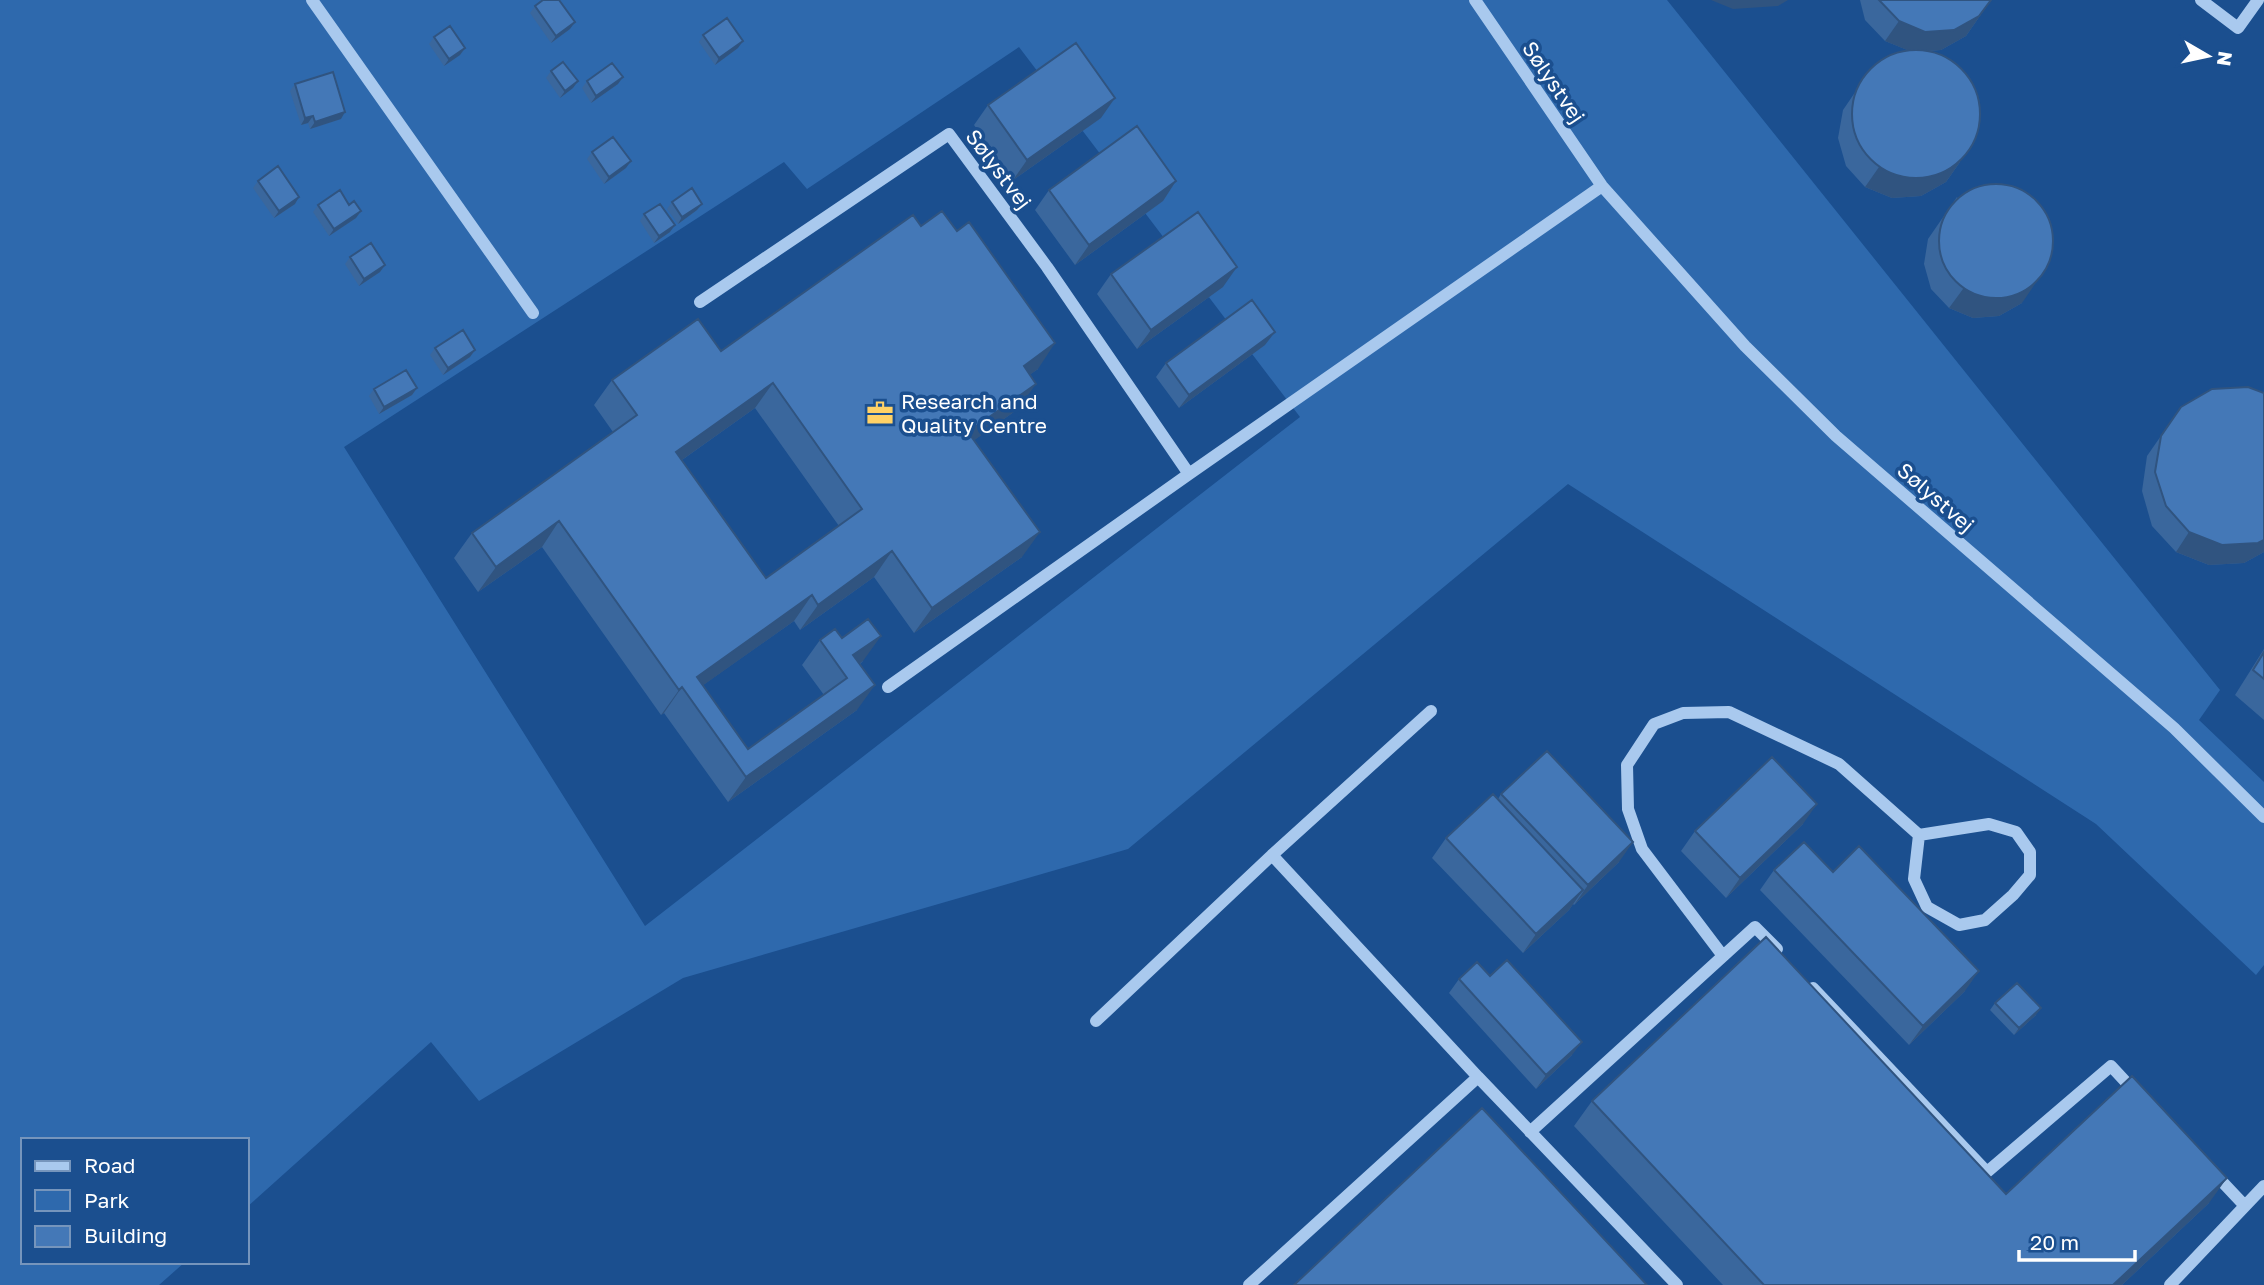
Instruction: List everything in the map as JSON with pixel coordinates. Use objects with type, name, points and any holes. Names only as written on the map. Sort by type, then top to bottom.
[{"type":"street","points":[[312,0],[533,313]]},
{"type":"street","name":"Sølystvej","points":[[1475,0],[1602,186],[1745,346],[1836,436],[2174,728],[2264,817]]},
{"type":"street","points":[[2201,0],[2238,28],[2258,0]]},
{"type":"street","name":"Sølystvej","points":[[700,302],[948,134],[1047,267],[1189,474]]},
{"type":"street","points":[[888,687],[1602,186]]},
{"type":"street","points":[[1096,1021],[1272,855],[1431,711]]},
{"type":"street","points":[[1723,956],[1642,849],[1628,809],[1627,765],[1654,724],[1683,713],[1729,712],[1839,764],[1919,835]]},
{"type":"street","points":[[1989,824],[2016,832],[2030,852],[2030,875],[2013,895],[1985,920],[1959,925],[1927,906],[1913,879],[1919,835],[1989,824]]},
{"type":"street","points":[[1272,855],[1478,1077],[1677,1285]]},
{"type":"street","points":[[1530,1132],[1755,927],[1783,956]]},
{"type":"street","points":[[1802,976],[1987,1172],[2110,1066],[2149,1106]]},
{"type":"street","points":[[1249,1285],[1478,1077]]},
{"type":"street","points":[[2207,1166],[2245,1206]]},
{"type":"street","points":[[2170,1285],[2264,1186]]},
{"type":"green space","points":[[0,0],[1667,0],[2220,690],[2199,720],[2264,782],[2264,965],[2256,975],[2096,824],[1568,484],[1128,849],[683,978],[479,1101],[431,1042],[248,1206],[248,1138],[21,1138],[21,1264],[183,1264],[159,1285],[0,1285]],"holes":[[[1019,47],[1300,417],[645,926],[344,447],[784,162],[807,189]]]},
{"type":"building","points":[[543,0],[559,0],[575,22],[556,36],[535,6]]},
{"type":"building","points":[[1879,0],[1991,0],[1979,16],[1954,30],[1925,32],[1899,21]]},
{"type":"building","points":[[727,18],[743,41],[719,58],[703,35]]},
{"type":"building","points":[[450,26],[465,48],[449,59],[434,37]]},
{"type":"building","points":[[1076,43],[1115,98],[1027,160],[988,105]]},
{"type":"building","points":[[1916,50],[1940,55],[1961,69],[1975,90],[1980,114],[1975,138],[1961,159],[1940,173],[1916,178],[1892,173],[1871,159],[1857,138],[1852,114],[1857,90],[1871,69],[1892,55]]},
{"type":"building","points":[[563,62],[578,81],[565,91],[551,71]]},
{"type":"building","points":[[612,63],[623,77],[596,96],[587,81]]},
{"type":"building","points":[[333,72],[345,112],[315,122],[313,116],[305,118],[295,84]]},
{"type":"building","points":[[1137,126],[1176,181],[1089,245],[1049,190]]},
{"type":"building","points":[[613,137],[631,161],[609,177],[592,152]]},
{"type":"building","points":[[278,166],[299,197],[279,211],[258,181]]},
{"type":"building","points":[[1996,184],[2018,188],[2037,200],[2049,219],[2053,241],[2049,263],[2037,282],[2018,294],[1996,298],[1974,294],[1955,282],[1943,263],[1939,241],[1943,219],[1955,200],[1974,188]]},
{"type":"building","points":[[692,188],[702,204],[682,217],[672,202]]},
{"type":"building","points":[[340,190],[349,205],[354,201],[361,211],[334,229],[318,205]]},
{"type":"building","points":[[660,204],[675,225],[659,236],[644,214]]},
{"type":"building","points":[[942,211],[957,231],[969,222],[1055,343],[1024,366],[1036,384],[968,432],[1040,532],[932,608],[892,551],[818,605],[812,595],[697,677],[748,749],[847,678],[820,640],[835,629],[842,638],[868,619],[881,636],[853,655],[875,685],[746,777],[682,687],[679,690],[559,521],[496,567],[472,533],[637,415],[612,380],[698,319],[721,351],[913,215],[921,226]],"holes":[[[773,383],[862,509],[766,578],[676,452]]]},
{"type":"building","points":[[1198,212],[1237,267],[1151,330],[1111,274]]},
{"type":"building","points":[[371,243],[385,265],[364,279],[350,257]]},
{"type":"building","points":[[1252,300],[1275,332],[1189,395],[1166,363]]},
{"type":"building","points":[[463,330],[475,350],[448,368],[435,348]]},
{"type":"building","points":[[406,370],[417,388],[384,407],[374,389]]},
{"type":"building","points":[[2248,387],[2264,393],[2264,540],[2258,543],[2222,545],[2189,532],[2166,506],[2155,472],[2161,436],[2181,407],[2212,389]]},
{"type":"building","points":[[2264,652],[2264,679],[2253,670]]},
{"type":"building","points":[[1547,751],[1633,842],[1588,885],[1501,794]]},
{"type":"building","points":[[1772,757],[1817,804],[1740,878],[1695,831]]},
{"type":"building","points":[[1493,794],[1583,890],[1536,934],[1446,838]]},
{"type":"building","points":[[1804,842],[1833,872],[1859,846],[1979,971],[1923,1026],[1774,870]]},
{"type":"building","points":[[1766,937],[2006,1194],[2132,1076],[2227,1178],[2113,1285],[1764,1285],[1592,1101]]},
{"type":"building","points":[[1507,960],[1582,1042],[1546,1075],[1459,979],[1477,962],[1490,976]]},
{"type":"building","points":[[2017,983],[2041,1008],[2019,1028],[1995,1003]]},
{"type":"building","points":[[1482,1108],[1647,1285],[1294,1285]]},
{"type":"place","name":"Research and Quality Centre","points":[[880,413]]}]
